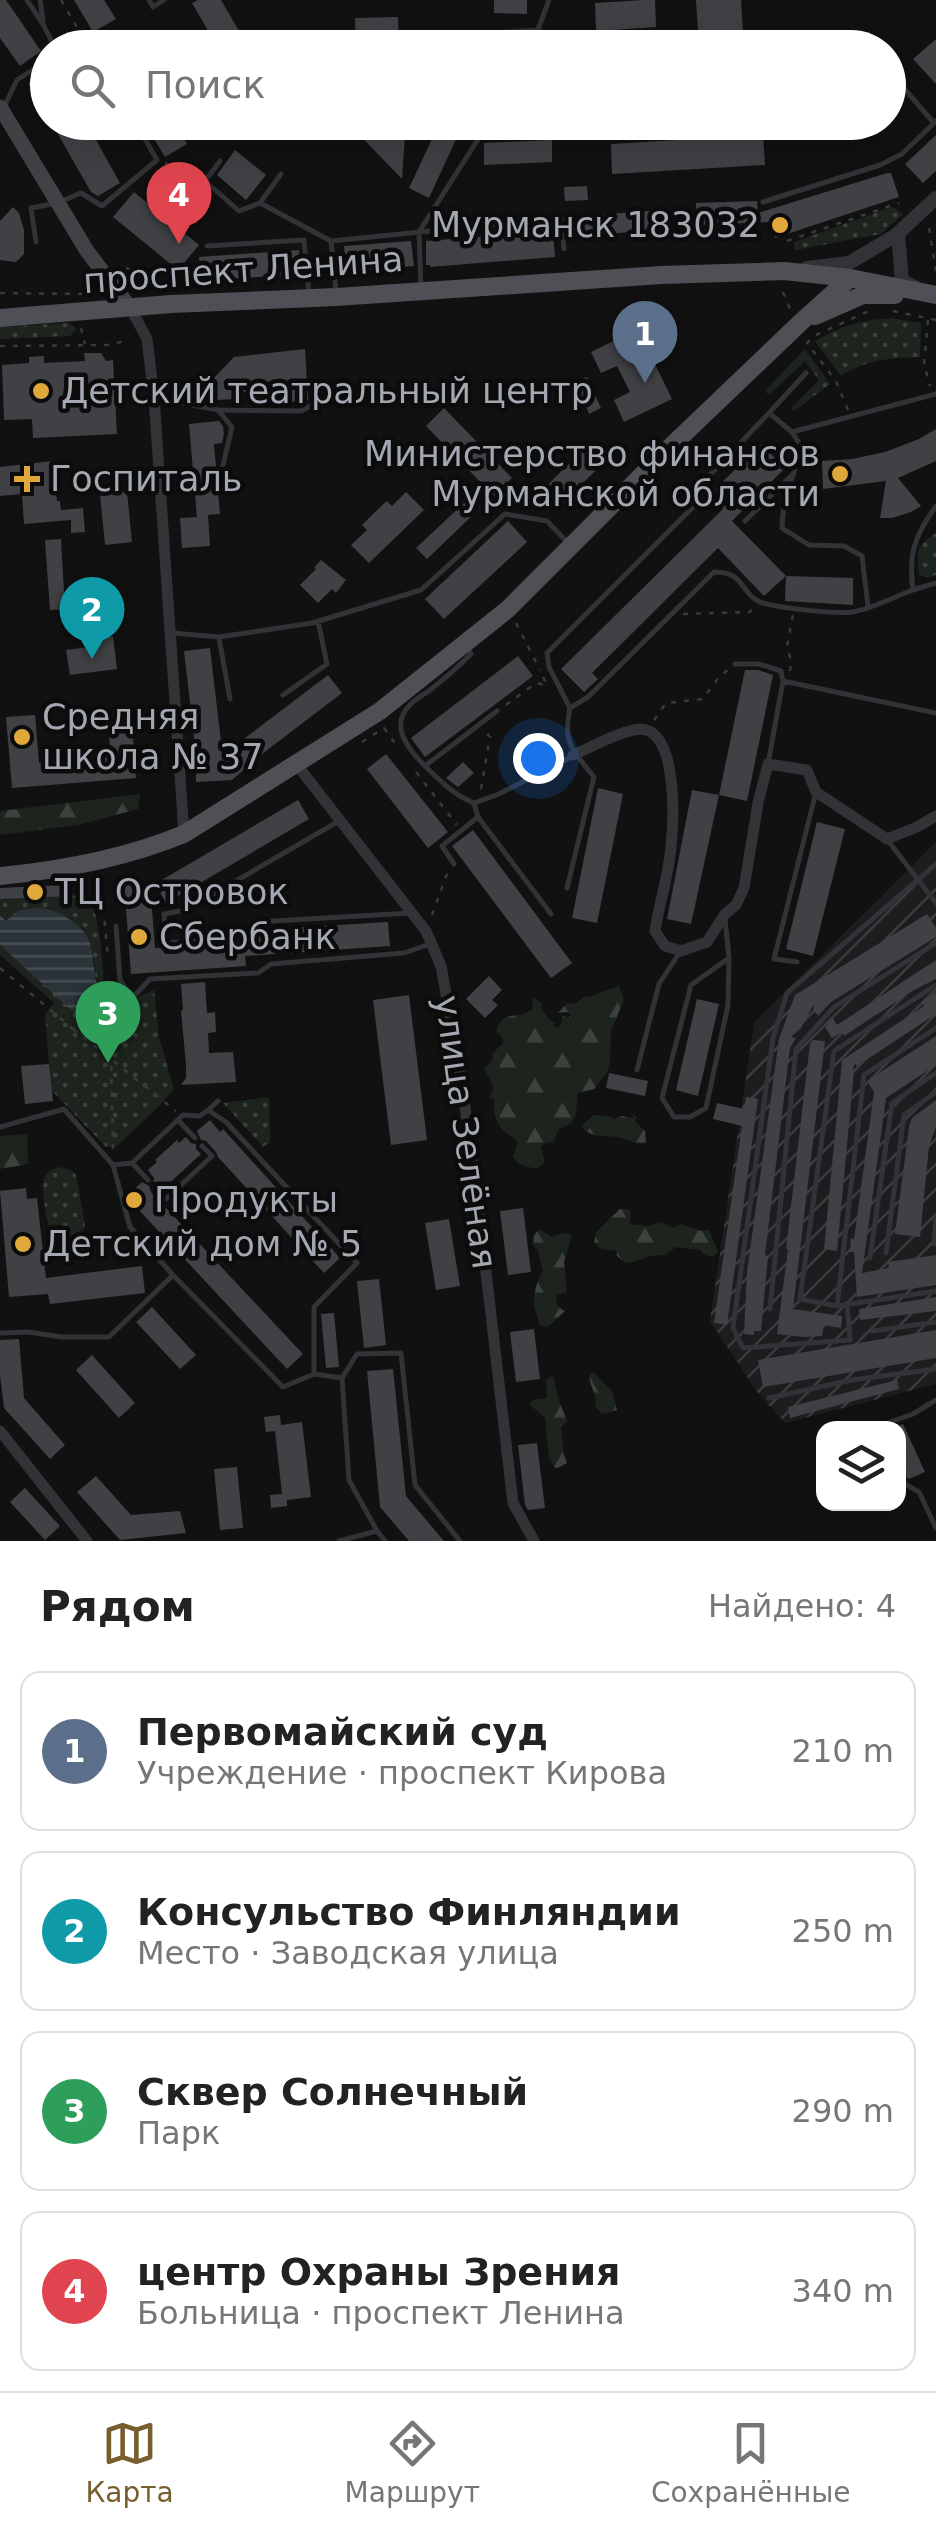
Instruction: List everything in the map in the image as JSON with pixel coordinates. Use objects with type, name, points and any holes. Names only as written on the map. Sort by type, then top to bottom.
[{"type":"main road","points":[[1,109],[87,251],[131,309]]},
{"type":"main road","name":"проспект Ленина","points":[[0,318],[171,304],[784,271],[850,278],[934,295]]},
{"type":"main road","points":[[0,876],[104,860],[184,834],[380,712],[508,608],[796,316],[850,278]]},
{"type":"main road","points":[[796,316],[864,295],[934,295]]},
{"type":"street","points":[[850,278],[936,198]]},
{"type":"street","points":[[784,271],[848,263],[898,234]]},
{"type":"street","points":[[898,234],[902,281],[934,295]]},
{"type":"street","points":[[131,309],[147,339],[154,397],[184,834]]},
{"type":"street","points":[[573,756],[634,729],[648,730],[658,737],[668,754],[672,848],[655,931],[666,946],[680,951],[707,942],[724,914],[736,905],[744,888],[768,764],[807,770],[816,792],[887,839],[936,816]]},
{"type":"street","name":"улица Зелёная","points":[[296,765],[430,937],[447,991],[462,1084],[513,1504],[534,1541]]},
{"type":"street","points":[[0,1432],[87,1541]]},
{"type":"lane","points":[[26,0],[46,30]]},
{"type":"lane","points":[[40,0],[43,24]]},
{"type":"lane","points":[[149,0],[153,7],[164,0]]},
{"type":"lane","points":[[540,30],[550,0]]},
{"type":"lane","points":[[1,109],[17,80],[30,72]]},
{"type":"lane","points":[[763,202],[880,165],[902,154],[935,122],[906,89]]},
{"type":"lane","points":[[36,242],[32,208],[82,193],[102,206],[157,160],[145,140]]},
{"type":"lane","points":[[422,291],[419,232],[477,140]]},
{"type":"lane","points":[[220,161],[205,181],[239,211],[260,203],[281,174]]},
{"type":"lane","points":[[260,203],[332,240],[561,218],[564,250]]},
{"type":"lane","points":[[207,246],[304,240],[310,298]]},
{"type":"lane","points":[[332,240],[336,297]]},
{"type":"lane","points":[[567,888],[594,778],[573,756],[566,728],[570,708],[548,666],[548,653],[695,505],[707,478],[806,373]]},
{"type":"lane","points":[[154,397],[218,410],[301,410],[317,402],[315,390]]},
{"type":"lane","points":[[792,432],[934,395]]},
{"type":"lane","points":[[218,410],[232,427],[223,465]]},
{"type":"lane","points":[[769,413],[792,432],[801,446],[782,506],[782,528],[809,546],[844,546],[862,556],[868,606]]},
{"type":"lane","points":[[745,521],[796,470]]},
{"type":"lane","points":[[913,590],[912,552],[920,528],[936,506]]},
{"type":"lane","points":[[172,633],[219,637],[318,621],[421,590],[505,514],[547,521],[571,546]]},
{"type":"lane","points":[[570,708],[588,697],[714,572],[726,572],[742,582],[757,601],[852,612],[936,583]]},
{"type":"lane","points":[[283,695],[327,664],[318,621]]},
{"type":"lane","points":[[219,637],[230,699]]},
{"type":"lane","points":[[465,644],[471,654],[410,704],[402,716],[400,727],[405,742],[425,766],[458,797],[474,803],[573,756]]},
{"type":"lane","points":[[736,664],[759,664],[781,672],[783,681],[768,764]]},
{"type":"lane","points":[[783,681],[936,713]]},
{"type":"lane","points":[[425,766],[497,712]]},
{"type":"lane","points":[[797,962],[774,959],[816,792]]},
{"type":"lane","points":[[474,803],[478,817],[551,914]]},
{"type":"lane","points":[[454,864],[442,846],[478,817]]},
{"type":"lane","points":[[234,938],[166,945],[164,914],[186,910],[339,821]]},
{"type":"lane","points":[[887,839],[936,903]]},
{"type":"lane","points":[[847,1303],[850,1340],[743,1348],[733,1328],[773,1038],[787,992],[936,864]]},
{"type":"lane","points":[[256,922],[413,913]]},
{"type":"lane","points":[[724,914],[728,958],[728,1005],[706,1108],[690,1118],[674,1118],[662,1098],[691,985],[728,958]]},
{"type":"lane","points":[[116,926],[120,980],[130,995],[150,980],[169,975],[258,973],[271,964],[404,953],[430,937]]},
{"type":"lane","points":[[770,1308],[796,1049],[834,1007],[936,943]]},
{"type":"lane","points":[[637,1070],[659,984],[680,951]]},
{"type":"lane","points":[[936,985],[834,1051],[800,1300],[837,1306],[936,1291]]},
{"type":"lane","points":[[837,1306],[864,1075],[936,1028]]},
{"type":"lane","points":[[870,1258],[892,1102],[936,1072]]},
{"type":"lane","points":[[886,1252],[904,1115],[936,1092]]},
{"type":"lane","points":[[113,1165],[132,1163],[180,1118],[200,1116],[218,1101]]},
{"type":"lane","points":[[0,1127],[64,1110],[113,1165],[130,1227],[283,1387],[314,1374],[342,1378]]},
{"type":"lane","points":[[208,1110],[226,1122],[357,1264],[314,1307],[314,1374]]},
{"type":"lane","points":[[180,1118],[194,1138]]},
{"type":"lane","points":[[155,1188],[166,1198],[212,1156],[202,1146]]},
{"type":"lane","points":[[132,1163],[148,1180]]},
{"type":"lane","points":[[936,1218],[936,1244]]},
{"type":"lane","points":[[0,1333],[109,1337],[173,1275]]},
{"type":"lane","points":[[872,1331],[936,1322]]},
{"type":"lane","points":[[385,1541],[349,1480],[342,1378],[357,1354],[401,1353],[415,1485],[460,1541]]},
{"type":"lane","points":[[768,1398],[852,1380],[936,1369]]},
{"type":"lane","points":[[894,1421],[936,1400]]},
{"type":"lane","points":[[906,1485],[919,1492],[936,1528]]},
{"type":"lane","points":[[339,1541],[377,1531]]},
{"type":"path","points":[[60,0],[78,30]]},
{"type":"path","points":[[157,160],[205,181]]},
{"type":"path","points":[[786,241],[899,202]]},
{"type":"path","points":[[929,228],[936,271]]},
{"type":"path","points":[[126,268],[162,284]]},
{"type":"path","points":[[782,292],[796,316]]},
{"type":"path","points":[[0,293],[82,294]]},
{"type":"path","points":[[851,416],[836,380],[807,343],[814,336],[877,308]]},
{"type":"path","points":[[894,311],[936,320]]},
{"type":"path","points":[[928,318],[924,364],[934,395]]},
{"type":"path","points":[[80,322],[86,344]]},
{"type":"path","points":[[0,346],[109,344],[129,340]]},
{"type":"path","points":[[671,614],[750,612],[757,601]]},
{"type":"path","points":[[497,712],[536,683],[547,685],[508,608]]},
{"type":"path","points":[[790,668],[787,646],[793,616]]},
{"type":"path","points":[[648,730],[666,704],[703,698],[719,677],[736,664]]},
{"type":"path","points":[[480,725],[490,737],[480,792]]},
{"type":"path","points":[[370,737],[384,728],[395,743]]},
{"type":"path","points":[[417,772],[461,830]]},
{"type":"path","points":[[430,937],[447,872]]},
{"type":"path","points":[[102,896],[108,958]]},
{"type":"path","points":[[0,968],[180,1118]]},
{"type":"path","points":[[110,975],[113,1165]]},
{"type":"path","points":[[72,1028],[88,1028],[130,995]]},
{"type":"shaded area","points":[[936,842],[936,1384],[785,1423],[757,1392],[710,1321],[754,1023]]},
{"type":"shaded area","points":[[38,908],[69,919],[80,927],[90,944],[100,992],[81,1019],[0,945],[0,915],[6,921],[20,910]]},
{"type":"green space","points":[[892,207],[903,214],[881,234],[795,250],[794,242]]},
{"type":"green space","points":[[891,318],[921,323],[920,357],[870,363],[841,376],[815,341],[852,325]]},
{"type":"green space","points":[[70,323],[76,329],[70,336],[0,339],[0,327]]},
{"type":"green space","points":[[805,349],[830,384],[794,411],[791,408],[819,380],[805,361],[769,395],[765,391]]},
{"type":"green space","points":[[936,533],[936,575],[928,578],[919,575],[918,555],[924,542]]},
{"type":"green space","points":[[140,794],[138,809],[78,825],[0,835],[0,811]]},
{"type":"green space","points":[[87,895],[99,931],[105,999],[87,1023],[154,990],[159,1037],[174,1089],[116,1147],[106,1147],[51,1090],[45,1014],[54,1003],[0,955],[0,945],[81,1018],[100,992],[85,934],[48,908],[6,921],[0,915],[0,899]]},
{"type":"green space","points":[[619,986],[624,1000],[611,1031],[607,1072],[594,1089],[578,1093],[572,1123],[559,1129],[553,1142],[541,1147],[545,1162],[537,1169],[520,1164],[513,1156],[518,1142],[496,1117],[495,1100],[489,1097],[494,1088],[484,1068],[503,1043],[496,1031],[499,1024],[503,1019],[528,1012],[535,998],[557,1028],[563,1016],[571,1015],[558,1013],[567,1003],[576,1004],[584,996]]},
{"type":"green space","points":[[269,1097],[270,1142],[263,1147],[223,1103]]},
{"type":"green space","points":[[631,1113],[645,1131],[646,1143],[595,1135],[581,1127],[593,1115],[634,1118]]},
{"type":"green space","points":[[27,1134],[28,1164],[0,1169],[0,1136]]},
{"type":"green space","points":[[60,1167],[76,1175],[85,1223],[78,1240],[69,1245],[58,1243],[53,1237],[45,1206],[44,1179]]},
{"type":"green space","points":[[620,1209],[629,1209],[629,1224],[647,1226],[661,1222],[673,1228],[681,1224],[709,1230],[718,1252],[713,1257],[700,1250],[676,1247],[665,1255],[626,1263],[616,1251],[601,1249],[594,1243],[596,1232]]},
{"type":"green space","points":[[540,1229],[551,1237],[572,1235],[564,1262],[567,1292],[556,1298],[557,1305],[565,1311],[548,1327],[539,1325],[534,1305],[543,1272],[533,1245],[534,1235]]},
{"type":"green space","points":[[593,1372],[612,1391],[617,1410],[602,1414],[595,1407],[589,1376]]},
{"type":"green space","points":[[551,1376],[567,1421],[561,1427],[567,1463],[556,1469],[549,1458],[545,1418],[529,1404],[547,1398],[546,1381]]},
{"type":"building","points":[[0,0],[6,0],[30,35],[30,59],[20,66],[0,38]]},
{"type":"building","points":[[74,0],[104,0],[116,19],[92,30]]},
{"type":"building","points":[[221,0],[238,30],[208,30],[192,3]]},
{"type":"building","points":[[494,0],[527,0],[527,14],[494,13]]},
{"type":"building","points":[[655,0],[656,27],[596,30],[595,3]]},
{"type":"building","points":[[696,0],[741,0],[743,30],[698,30]]},
{"type":"building","points":[[398,17],[398,30],[355,30],[355,18]]},
{"type":"building","points":[[936,39],[936,84],[913,59]]},
{"type":"building","points":[[936,135],[936,171],[923,183],[905,164]]},
{"type":"building","points":[[61,140],[96,140],[120,183],[98,196],[91,192]]},
{"type":"building","points":[[155,140],[185,140],[187,144],[165,157]]},
{"type":"building","points":[[364,140],[405,140],[402,179]]},
{"type":"building","points":[[432,140],[456,140],[429,198],[409,188]]},
{"type":"building","points":[[552,140],[552,162],[484,165],[484,143]]},
{"type":"building","points":[[763,140],[765,165],[612,174],[611,144]]},
{"type":"building","points":[[235,150],[266,175],[246,200],[217,175]]},
{"type":"building","points":[[891,173],[899,197],[775,238],[770,222],[697,225],[696,203],[757,201],[758,213]]},
{"type":"building","points":[[587,186],[588,200],[565,201],[564,187]]},
{"type":"building","points":[[134,192],[199,245],[178,270],[113,217]]},
{"type":"building","points":[[13,207],[24,230],[24,254],[16,262],[0,260],[0,221]]},
{"type":"building","points":[[663,210],[664,229],[583,236],[581,216]]},
{"type":"building","points":[[553,231],[555,257],[426,265],[426,241]]},
{"type":"building","points":[[411,241],[414,266],[346,272],[344,246]]},
{"type":"building","points":[[299,250],[300,274],[201,281],[199,257]]},
{"type":"building","points":[[638,329],[672,399],[624,422],[614,400],[630,392],[617,366],[601,373],[591,352]]},
{"type":"building","points":[[305,349],[308,400],[288,402],[287,394],[243,392],[236,399],[216,400],[214,378],[234,357]]},
{"type":"building","name":"Детский театральный центр","points":[[84,353],[101,353],[106,361],[113,360],[117,434],[33,438],[32,419],[4,420],[2,365],[29,363],[29,357],[44,356],[44,363],[85,361]]},
{"type":"building","points":[[587,377],[601,408],[589,414],[586,406],[578,410],[570,393],[578,390],[575,382]]},
{"type":"building","points":[[444,408],[512,478],[494,496],[426,426]]},
{"type":"building","points":[[219,421],[224,434],[222,443],[214,444],[220,514],[208,515],[210,546],[182,548],[180,518],[197,517],[189,424]]},
{"type":"building","points":[[936,429],[936,461],[898,478],[921,506],[911,512],[880,518],[886,481],[823,489],[822,461],[885,452]]},
{"type":"building","points":[[761,444],[785,468],[732,521],[786,576],[764,596],[718,548],[592,673],[598,679],[584,692],[561,669],[723,509],[709,495]]},
{"type":"building","points":[[585,447],[602,464],[555,511],[538,495]]},
{"type":"building","points":[[53,461],[61,510],[83,508],[85,532],[71,533],[71,520],[24,524],[22,494],[0,496],[0,467]]},
{"type":"building","points":[[127,492],[132,542],[105,545],[100,494]]},
{"type":"building","points":[[406,492],[424,510],[369,563],[351,545],[367,530],[362,525],[374,513],[387,501],[392,506]]},
{"type":"building","points":[[465,502],[475,513],[427,559],[416,548]]},
{"type":"building","points":[[508,521],[527,542],[444,619],[425,599]]},
{"type":"building","points":[[61,539],[65,609],[50,610],[45,540]]},
{"type":"building","points":[[321,560],[346,580],[336,593],[332,589],[318,603],[300,585]]},
{"type":"building","points":[[786,576],[853,578],[853,605],[785,601]]},
{"type":"building","points":[[113,636],[117,669],[70,675],[66,650],[96,646],[95,639]]},
{"type":"building","points":[[210,648],[223,759],[328,675],[342,693],[232,780],[196,782],[184,651]]},
{"type":"building","points":[[518,656],[533,676],[425,757],[411,738]]},
{"type":"building","points":[[745,670],[773,675],[747,801],[719,795]]},
{"type":"building","name":"Средняя школа № 37","points":[[131,712],[136,778],[12,788],[6,717],[35,715],[39,763],[111,757],[107,714]]},
{"type":"building","points":[[386,754],[448,832],[428,848],[367,769]]},
{"type":"building","points":[[463,762],[474,773],[458,787],[446,778]]},
{"type":"building","points":[[598,788],[623,794],[597,923],[572,918]]},
{"type":"building","points":[[692,790],[719,795],[691,924],[667,919]]},
{"type":"building","points":[[298,800],[309,819],[166,903],[155,884]]},
{"type":"building","points":[[817,822],[845,829],[813,956],[786,949]]},
{"type":"building","points":[[473,830],[572,963],[551,978],[452,846]]},
{"type":"building","points":[[124,883],[150,884],[155,948],[161,948],[165,954],[173,949],[244,942],[243,931],[388,922],[390,946],[245,956],[246,966],[131,974]]},
{"type":"building","name":"ТЦ Островок","points":[[69,885],[70,896],[0,899],[0,888]]},
{"type":"building","points":[[927,914],[936,928],[936,937],[831,1002],[818,1016],[813,1013],[814,1004],[801,1028],[791,1037],[796,1038],[790,1048],[765,1255],[768,1256],[761,1331],[744,1334],[747,1272],[779,1039],[795,995]]},
{"type":"building","points":[[936,960],[936,979],[844,1036],[842,1032],[832,1038],[825,1027],[833,1018],[837,1025]]},
{"type":"building","points":[[489,976],[502,990],[492,1000],[498,1005],[485,1018],[466,999]]},
{"type":"building","points":[[205,982],[207,1013],[215,1012],[216,1032],[208,1033],[209,1053],[233,1052],[236,1082],[181,1085],[186,1078],[186,1065],[181,984]]},
{"type":"building","points":[[936,992],[936,1014],[857,1066],[855,1063],[837,1251],[824,1249],[842,1060],[924,1006],[922,1002]]},
{"type":"building","points":[[409,995],[427,1140],[391,1145],[373,1000]]},
{"type":"building","points":[[697,999],[719,1004],[698,1096],[676,1090]]},
{"type":"building","points":[[936,1036],[936,1065],[886,1098],[862,1273],[889,1268],[888,1262],[936,1255],[936,1285],[857,1297],[854,1252],[850,1252],[874,1092],[870,1079]]},
{"type":"building","points":[[813,1040],[825,1041],[793,1309],[842,1316],[842,1321],[841,1328],[824,1325],[822,1336],[804,1337],[777,1334]]},
{"type":"building","points":[[49,1064],[53,1101],[25,1104],[21,1066]]},
{"type":"building","points":[[609,1073],[648,1081],[645,1096],[606,1088]]},
{"type":"building","points":[[746,1097],[758,1099],[727,1325],[714,1323],[742,1126],[713,1119],[717,1103],[744,1109]]},
{"type":"building","points":[[936,1100],[936,1127],[929,1146],[920,1237],[895,1234],[909,1127],[912,1118]]},
{"type":"building","points":[[210,1120],[220,1132],[223,1129],[340,1258],[324,1273],[201,1140],[197,1131]]},
{"type":"building","points":[[186,1137],[201,1154],[164,1188],[154,1182],[148,1170],[177,1140],[179,1143]]},
{"type":"building","points":[[142,1182],[303,1354],[287,1369],[137,1208],[140,1206],[129,1194]]},
{"type":"building","name":"Детский дом № 5","points":[[26,1188],[27,1199],[37,1198],[46,1278],[142,1266],[145,1293],[50,1304],[48,1294],[9,1297],[0,1191]]},
{"type":"building","points":[[523,1208],[531,1272],[508,1275],[500,1211]]},
{"type":"building","points":[[449,1219],[460,1286],[436,1290],[425,1223]]},
{"type":"building","points":[[379,1279],[386,1345],[364,1348],[357,1281]]},
{"type":"building","points":[[936,1297],[936,1311],[860,1320],[859,1309]]},
{"type":"building","points":[[152,1307],[196,1355],[180,1369],[136,1322]]},
{"type":"building","points":[[334,1313],[339,1367],[326,1368],[321,1314]]},
{"type":"building","points":[[534,1329],[540,1379],[516,1382],[510,1332]]},
{"type":"building","points":[[936,1330],[936,1358],[763,1387],[758,1360]]},
{"type":"building","points":[[19,1339],[24,1398],[65,1445],[50,1459],[4,1408],[0,1340]]},
{"type":"building","points":[[92,1355],[135,1403],[119,1418],[76,1370]]},
{"type":"building","points":[[393,1369],[406,1496],[444,1541],[409,1541],[380,1507],[367,1371]]},
{"type":"building","points":[[897,1380],[899,1389],[790,1418],[788,1407]]},
{"type":"building","points":[[280,1415],[281,1425],[302,1422],[311,1497],[287,1500],[287,1506],[271,1508],[270,1495],[282,1494],[275,1431],[266,1432],[264,1417]]},
{"type":"building","points":[[906,1431],[925,1472],[906,1477]]},
{"type":"building","points":[[537,1443],[545,1508],[528,1510],[518,1445]]},
{"type":"building","points":[[237,1467],[243,1528],[220,1530],[214,1469]]},
{"type":"building","points":[[96,1476],[131,1515],[180,1511],[186,1533],[120,1540],[77,1492]]},
{"type":"building","points":[[25,1488],[60,1526],[45,1540],[10,1502]]},
{"type":"place","name":"Мурманск 183032","points":[[780,225]]},
{"type":"place","name":"центр Охраны Зрения","points":[[179,244]]},
{"type":"place","name":"Первомайский суд","points":[[645,383]]},
{"type":"place","name":"Детский театральный центр","points":[[41,391]]},
{"type":"place","name":"Министерство финансов Мурманской области","points":[[840,474]]},
{"type":"place","name":"Госпиталь","points":[[27,479]]},
{"type":"place","name":"Консульство Финляндии","points":[[92,659]]},
{"type":"place","name":"Средняя школа № 37","points":[[22,737]]},
{"type":"place","name":"ТЦ Островок","points":[[35,892]]},
{"type":"place","name":"Сбербанк","points":[[139,937]]},
{"type":"place","name":"Сквер Солнечный","points":[[108,1063]]},
{"type":"place","name":"Продукты","points":[[134,1200]]},
{"type":"place","name":"Детский дом № 5","points":[[23,1244]]}]
